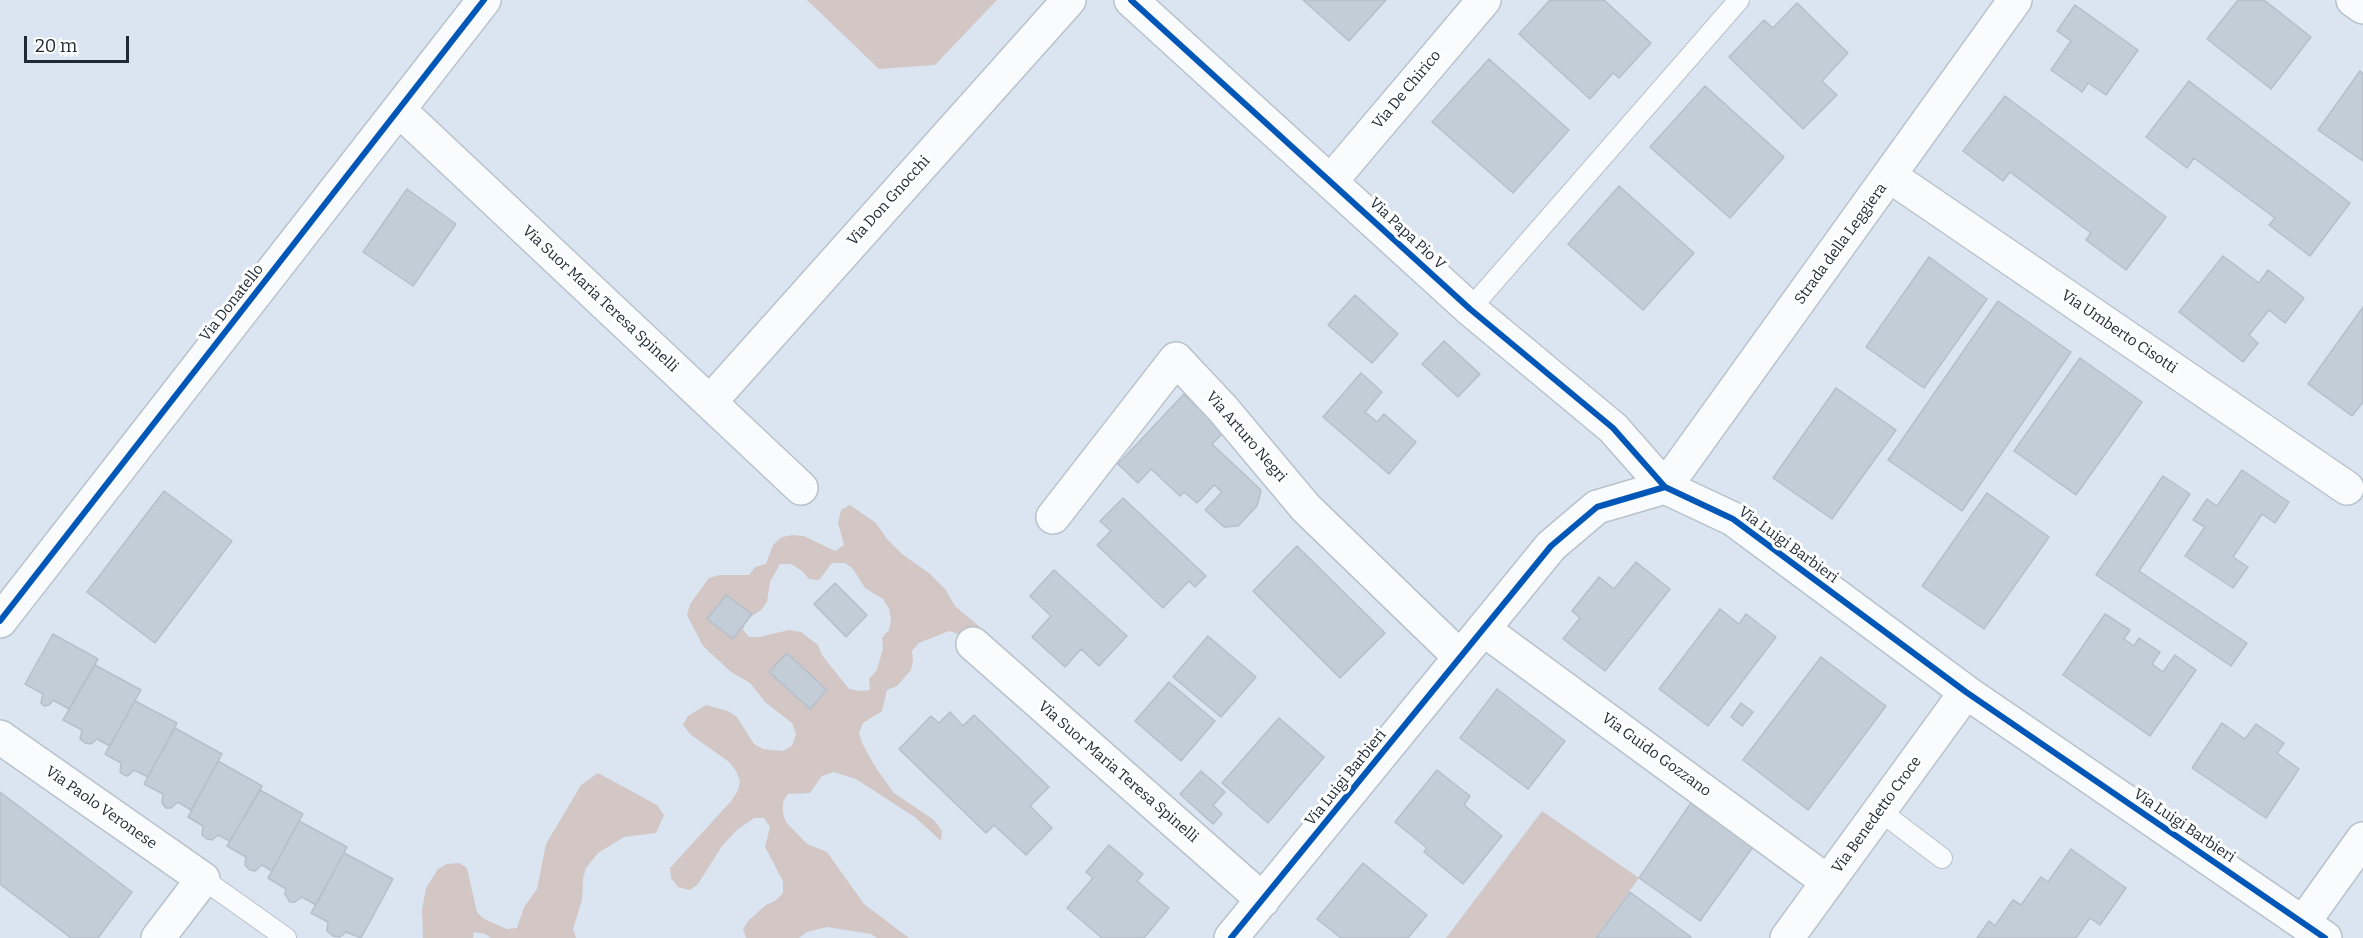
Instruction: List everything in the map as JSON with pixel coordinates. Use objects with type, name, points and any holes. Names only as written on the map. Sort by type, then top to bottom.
[{"type":"street","name":"Via Donatello","points":[[0,621],[484,0]]},
{"type":"street","name":"Via Don Gnocchi","points":[[710,402],[1069,0]]},
{"type":"street","name":"Via Papa Pio V","points":[[1131,0],[1470,309],[1613,428],[1665,487]]},
{"type":"street","name":"Via De Chirico","points":[[1331,181],[1484,0]]},
{"type":"street","name":"Strada della Leggiera","points":[[1665,487],[2015,0]]},
{"type":"street","points":[[2353,0],[2363,7]]},
{"type":"street","name":"Via Suor Maria Teresa Spinelli","points":[[399,110],[801,488]]},
{"type":"street","name":"Via Umberto Cisotti","points":[[1890,176],[2347,488]]},
{"type":"street","name":"Via Arturo Negri","points":[[1053,517],[1176,358],[1223,409],[1306,508],[1459,656]]},
{"type":"street","name":"Via Luigi Barbieri","points":[[1230,938],[1551,546],[1597,507],[1665,487],[1733,519],[1966,692],[2314,930]]},
{"type":"street","name":"Via Guido Gozzano","points":[[1483,629],[1828,882]]},
{"type":"street","name":"Via Suor Maria Teresa Spinelli","points":[[973,644],[1263,900]]},
{"type":"street","name":"Via Benedetto Croce","points":[[1787,938],[1966,692]]},
{"type":"street","name":"Via Paolo Veronese","points":[[0,736],[202,879]]},
{"type":"street","points":[[2314,930],[2363,838]]},
{"type":"street","points":[[158,938],[202,879]]},
{"type":"lane","points":[[1470,309],[1739,0]]},
{"type":"lane","points":[[1880,811],[1942,858]]},
{"type":"lane","name":"Via Paolo Veronese","points":[[202,879],[286,938]]},
{"type":"shaded area","points":[[807,0],[997,0],[935,65],[879,69]]},
{"type":"shaded area","points":[[850,505],[876,523],[887,539],[902,554],[929,573],[946,590],[955,606],[987,633],[986,643],[949,631],[919,643],[912,651],[911,670],[897,686],[887,690],[882,711],[863,723],[859,733],[876,768],[894,793],[934,820],[942,831],[941,841],[916,818],[856,779],[834,772],[822,776],[810,793],[788,794],[783,802],[786,822],[807,844],[827,852],[864,904],[909,938],[877,938],[871,934],[827,927],[807,932],[799,938],[746,938],[743,929],[749,920],[783,893],[783,881],[765,847],[770,827],[764,818],[754,818],[737,830],[722,846],[698,884],[690,890],[678,887],[671,878],[670,868],[732,800],[740,781],[729,762],[691,735],[683,725],[688,716],[706,705],[728,711],[737,717],[754,744],[763,749],[783,751],[792,746],[796,734],[792,723],[765,702],[750,683],[731,672],[703,646],[687,615],[690,604],[709,578],[719,575],[749,575],[755,567],[766,564],[773,545],[782,537],[804,536],[835,551],[844,545],[838,523],[841,510]],"holes":[[[832,563],[845,563],[853,569],[865,588],[883,599],[889,609],[891,619],[889,630],[882,638],[883,648],[877,670],[869,679],[870,690],[849,689],[822,655],[818,645],[801,632],[789,630],[749,637],[743,630],[746,620],[761,610],[767,602],[770,582],[780,564],[791,564],[809,579],[819,580]]]},
{"type":"shaded area","points":[[598,773],[657,805],[664,815],[656,833],[624,837],[598,853],[586,868],[582,900],[573,929],[576,938],[491,938],[474,932],[473,938],[423,938],[422,910],[426,888],[438,869],[447,864],[459,863],[467,868],[477,912],[484,919],[507,929],[517,928],[524,907],[537,889],[546,844],[581,785]]},
{"type":"shaded area","points":[[1542,811],[1639,878],[1595,938],[1446,938]]},
{"type":"building","points":[[1303,0],[1386,0],[1349,41]]},
{"type":"building","points":[[1550,0],[1604,0],[1651,43],[1619,78],[1613,73],[1590,99],[1519,34]]},
{"type":"building","points":[[2238,0],[2264,0],[2311,37],[2271,89],[2207,39]]},
{"type":"building","points":[[1797,3],[1848,53],[1822,81],[1837,95],[1803,129],[1729,57],[1764,20],[1773,28]]},
{"type":"building","points":[[2075,5],[2138,50],[2106,95],[2088,83],[2082,92],[2051,70],[2071,41],[2057,31]]},
{"type":"building","points":[[1489,59],[1569,130],[1513,193],[1432,122]]},
{"type":"building","points":[[2360,71],[2363,74],[2363,161],[2318,130]]},
{"type":"building","points":[[2189,81],[2350,203],[2310,256],[2269,225],[2275,218],[2194,158],[2187,168],[2146,137]]},
{"type":"building","points":[[1705,86],[1784,157],[1730,218],[1650,147]]},
{"type":"building","points":[[2005,96],[2166,217],[2126,270],[2086,240],[2091,233],[2010,172],[2003,181],[1963,151]]},
{"type":"building","points":[[1619,186],[1694,253],[1643,310],[1568,244]]},
{"type":"building","points":[[407,189],[456,224],[413,286],[363,252]]},
{"type":"building","points":[[2223,256],[2259,283],[2268,270],[2304,298],[2285,323],[2269,310],[2249,335],[2258,343],[2243,362],[2179,312]]},
{"type":"building","points":[[1929,257],[1987,299],[1924,388],[1866,347]]},
{"type":"building","points":[[1355,295],[1398,334],[1372,363],[1328,325]]},
{"type":"building","points":[[1998,301],[2071,352],[1962,511],[1888,460]]},
{"type":"building","points":[[2363,307],[2363,402],[2352,416],[2308,384]]},
{"type":"building","points":[[1444,341],[1480,374],[1458,397],[1422,364]]},
{"type":"building","points":[[2080,358],[2142,402],[2076,495],[2014,451]]},
{"type":"building","points":[[1361,373],[1382,392],[1365,412],[1377,422],[1384,414],[1416,442],[1389,474],[1323,417]]},
{"type":"building","points":[[1836,388],[1896,430],[1832,519],[1773,478]]},
{"type":"building","points":[[1184,394],[1224,432],[1212,444],[1261,490],[1257,506],[1238,526],[1224,527],[1205,510],[1222,492],[1214,485],[1197,503],[1184,492],[1180,496],[1151,469],[1138,483],[1118,464]]},
{"type":"building","points":[[2242,470],[2289,502],[2275,523],[2262,514],[2233,557],[2248,567],[2233,588],[2185,556],[2205,527],[2193,520],[2207,499],[2217,506]]},
{"type":"building","points":[[2163,476],[2190,494],[2139,571],[2247,643],[2231,666],[2096,575]]},
{"type":"building","points":[[164,491],[232,541],[155,643],[87,592]]},
{"type":"building","points":[[1987,493],[2049,537],[1984,629],[1922,586]]},
{"type":"building","points":[[1123,498],[1206,576],[1195,587],[1189,581],[1163,608],[1097,545],[1111,531],[1100,521]]},
{"type":"building","points":[[1297,546],[1385,633],[1340,678],[1253,591]]},
{"type":"building","points":[[1636,562],[1670,589],[1605,671],[1563,639],[1580,618],[1572,611],[1599,577],[1614,589]]},
{"type":"building","points":[[1054,570],[1127,636],[1099,666],[1081,649],[1065,667],[1032,637],[1051,616],[1030,596]]},
{"type":"building","points":[[835,583],[867,615],[846,637],[814,604]]},
{"type":"building","points":[[726,595],[752,614],[733,639],[707,619]]},
{"type":"building","points":[[1720,609],[1739,624],[1746,614],[1776,637],[1708,726],[1659,689]]},
{"type":"building","points":[[2105,614],[2130,630],[2124,639],[2134,646],[2139,638],[2160,652],[2152,664],[2163,672],[2175,655],[2196,670],[2150,736],[2063,675]]},
{"type":"building","points":[[53,634],[98,659],[69,709],[53,700],[49,705],[44,706],[41,703],[43,694],[25,684]]},
{"type":"building","points":[[1208,636],[1256,677],[1221,717],[1173,677]]},
{"type":"building","points":[[787,653],[827,690],[810,709],[769,672]]},
{"type":"building","points":[[1821,657],[1886,706],[1808,810],[1743,760]]},
{"type":"building","points":[[95,665],[141,690],[110,746],[97,739],[91,744],[85,743],[80,739],[82,730],[63,720]]},
{"type":"building","points":[[1169,682],[1215,721],[1181,761],[1135,721]]},
{"type":"building","points":[[1497,689],[1565,741],[1528,789],[1460,738]]},
{"type":"building","points":[[135,701],[177,723],[148,777],[134,770],[128,776],[124,775],[120,772],[121,763],[105,754]]},
{"type":"building","points":[[1741,703],[1753,712],[1742,726],[1731,717]]},
{"type":"building","points":[[950,712],[963,726],[974,715],[1049,787],[1030,806],[1052,828],[1026,855],[994,825],[986,833],[899,749],[931,716],[939,723]]},
{"type":"building","points":[[1279,718],[1324,757],[1268,823],[1222,783]]},
{"type":"building","points":[[2222,723],[2245,739],[2256,724],[2284,743],[2277,753],[2299,769],[2266,818],[2192,768]]},
{"type":"building","points":[[175,728],[222,754],[191,810],[178,802],[171,808],[166,808],[162,803],[163,794],[144,784]]},
{"type":"building","points":[[218,761],[262,786],[230,841],[218,835],[212,840],[207,839],[202,835],[203,826],[188,817]]},
{"type":"building","points":[[1437,770],[1470,796],[1464,805],[1502,836],[1463,884],[1424,852],[1427,848],[1395,822]]},
{"type":"building","points":[[1201,771],[1225,792],[1213,805],[1222,814],[1213,824],[1180,794]]},
{"type":"building","points":[[260,790],[303,814],[272,871],[262,865],[255,871],[250,870],[245,865],[246,857],[227,846]]},
{"type":"building","points":[[0,792],[132,892],[98,938],[71,938],[0,884]]},
{"type":"building","points":[[1691,803],[1753,847],[1700,921],[1639,878]]},
{"type":"building","points":[[299,821],[347,847],[316,905],[302,897],[295,902],[290,902],[285,894],[286,889],[268,878]]},
{"type":"building","points":[[1109,845],[1143,874],[1137,881],[1169,908],[1144,938],[1102,938],[1067,908],[1093,878],[1086,872]]},
{"type":"building","points":[[2071,849],[2126,888],[2100,925],[2090,918],[2076,938],[1977,938],[1989,921],[1995,926],[2013,900],[2021,905],[2041,877],[2048,882]]},
{"type":"building","points":[[344,853],[393,879],[361,938],[346,932],[340,937],[333,936],[327,931],[328,922],[311,913]]},
{"type":"building","points":[[1363,863],[1427,915],[1408,938],[1341,938],[1317,919]]},
{"type":"building","points":[[1630,892],[1691,937],[1596,938]]},
{"type":"cycle path","points":[[0,621],[484,0]]},
{"type":"cycle path","points":[[1131,0],[1470,309],[1613,428],[1665,487]]},
{"type":"cycle path","points":[[1231,938],[1551,546],[1597,507],[1665,487],[1733,519],[1966,692],[2325,938]]}]
